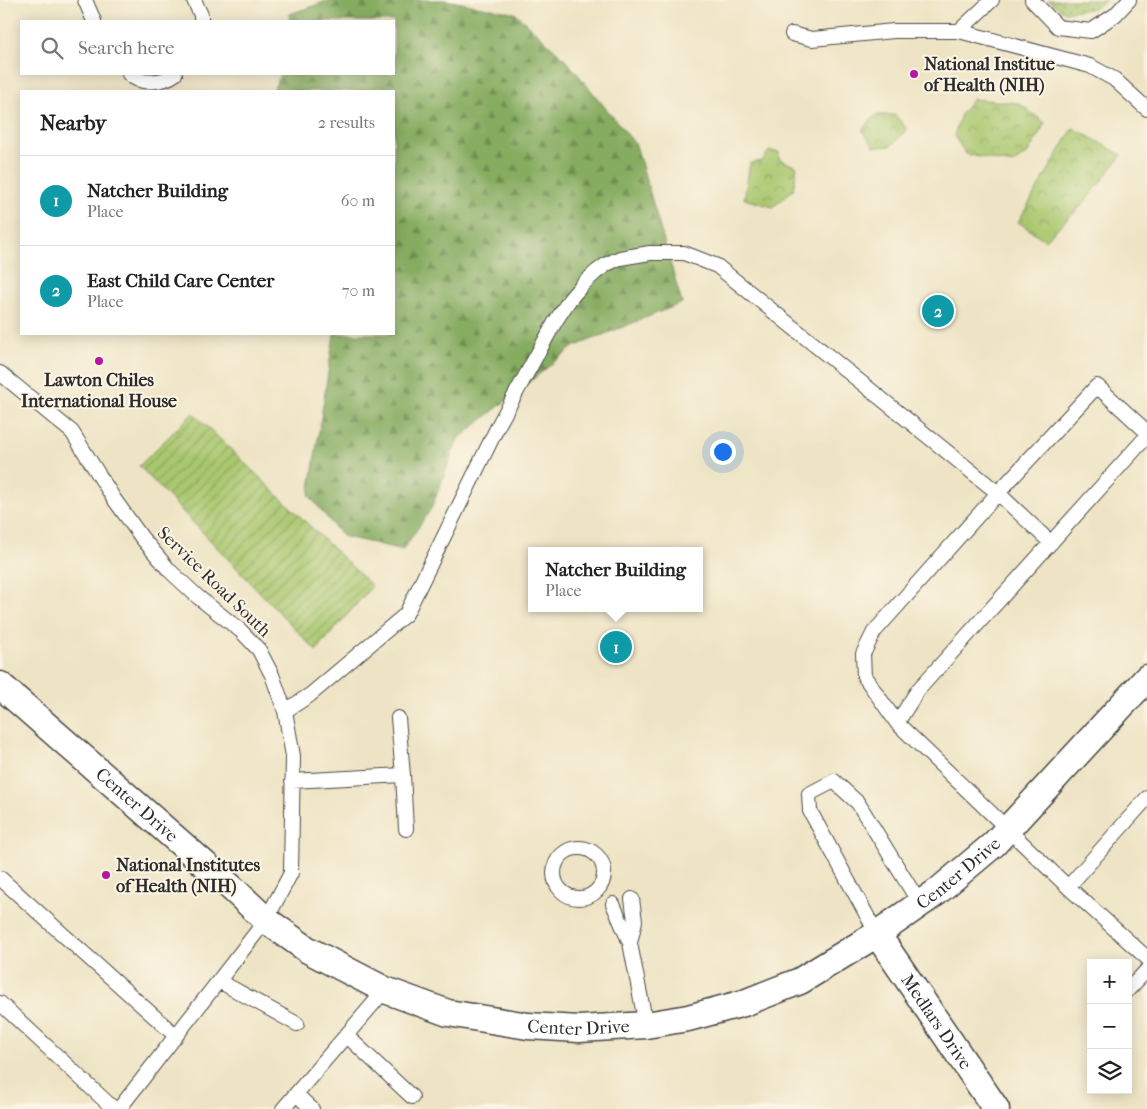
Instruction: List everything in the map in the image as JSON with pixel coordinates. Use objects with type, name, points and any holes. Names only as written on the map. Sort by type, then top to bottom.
[{"type":"street","name":"Center Drive","points":[[0,685],[266,920],[308,950],[385,990],[448,1013],[528,1026],[579,1030],[646,1025],[688,1018],[744,1003],[800,980],[877,934],[937,892],[994,844],[1147,678]]},
{"type":"street","name":"Medlars Drive","points":[[877,934],[996,1109]]},
{"type":"lane","points":[[85,0],[94,20]]},
{"type":"lane","points":[[194,0],[201,15],[201,20]]},
{"type":"lane","points":[[959,31],[992,0]]},
{"type":"lane","points":[[1032,0],[1058,27],[1091,31],[1115,14],[1129,0]]},
{"type":"lane","points":[[792,34],[812,39],[894,31],[959,31],[1090,66],[1114,79],[1147,109]]},
{"type":"lane","points":[[130,75],[150,82],[170,78],[174,75]]},
{"type":"lane","points":[[285,711],[310,696],[406,614],[499,424],[555,322],[582,285],[596,272],[620,258],[650,253],[684,253],[717,266],[998,493],[1051,543]]},
{"type":"lane","name":"Service Road South","points":[[0,373],[72,432],[114,499],[142,538],[170,571],[241,631],[259,650],[272,674],[285,711],[293,756],[291,873],[266,920],[119,1109]]},
{"type":"lane","points":[[1147,432],[1097,386],[874,632],[863,654],[864,676],[897,723],[1068,887],[1147,958]]},
{"type":"lane","points":[[897,723],[918,690],[1147,436]]},
{"type":"lane","points":[[398,718],[406,829]]},
{"type":"lane","points":[[292,780],[403,775]]},
{"type":"lane","points":[[877,934],[810,811],[809,794],[834,781],[858,803],[920,904]]},
{"type":"lane","points":[[1068,887],[1147,798]]},
{"type":"lane","points":[[0,878],[176,1036]]},
{"type":"lane","points":[[630,943],[635,921],[632,899]]},
{"type":"lane","points":[[612,904],[630,943],[646,1025]]},
{"type":"lane","points":[[1132,986],[1147,970]]},
{"type":"lane","points":[[219,981],[297,1024]]},
{"type":"lane","points":[[283,1109],[385,990]]},
{"type":"lane","points":[[0,1003],[114,1109]]},
{"type":"lane","points":[[346,1035],[412,1096]]},
{"type":"lane","points":[[296,1094],[312,1109]]},
{"type":"green space","points":[[330,0],[445,0],[515,13],[566,60],[636,145],[682,303],[573,347],[458,439],[432,507],[403,550],[342,536],[309,495],[334,335],[395,335],[395,90],[273,90],[280,75],[395,75],[395,20],[289,20],[290,14]]},
{"type":"green space","points":[[1048,0],[1106,0],[1095,8],[1065,12]]},
{"type":"green space","points":[[973,99],[1019,103],[1045,123],[1028,153],[1012,164],[966,154],[954,136],[961,114]]},
{"type":"green space","points":[[876,115],[895,115],[907,129],[891,146],[874,147],[862,130]]},
{"type":"green space","points":[[1073,128],[1122,155],[1083,204],[1045,240],[1018,222]]},
{"type":"green space","points":[[769,151],[779,152],[779,159],[797,167],[793,190],[773,207],[744,199],[750,163],[762,161]]},
{"type":"green space","points":[[193,413],[372,586],[316,651],[139,466]]},
{"type":"place","name":"National Institue of Health (NIH)","points":[[914,74]]},
{"type":"place","name":"East Child Care Center","points":[[938,311]]},
{"type":"place","name":"Lawton Chiles International House","points":[[99,361]]},
{"type":"place","name":"Natcher Building","points":[[616,647]]},
{"type":"place","name":"National Institutes of Health (NIH)","points":[[106,875]]}]
